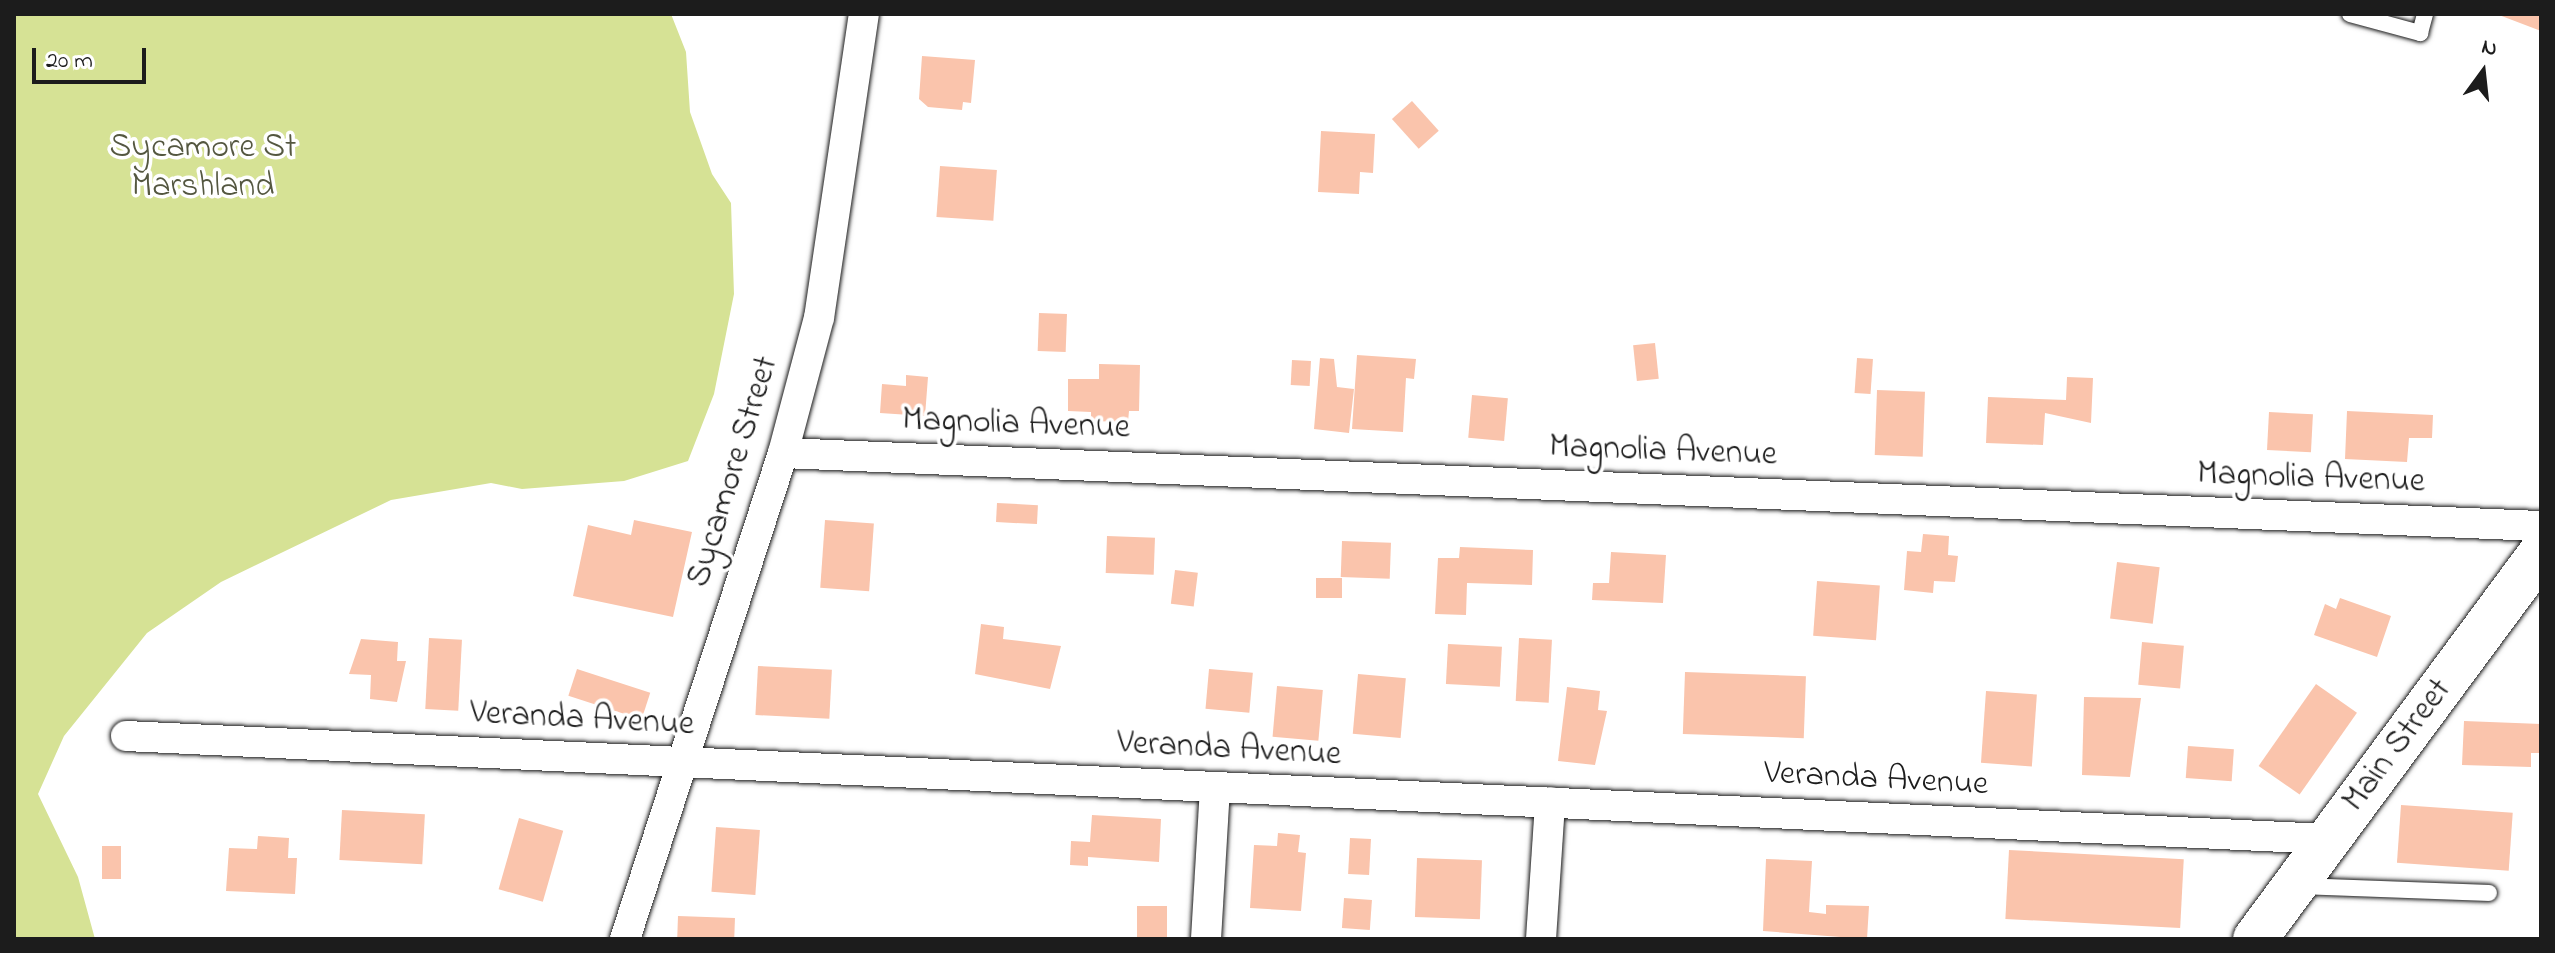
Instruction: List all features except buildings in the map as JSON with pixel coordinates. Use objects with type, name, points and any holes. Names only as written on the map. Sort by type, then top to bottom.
[{"type":"main road","name":"Main Street","points":[[2255,939],[2540,551]]},
{"type":"street","name":"Sycamore Street","points":[[625,939],[783,453],[840,209],[864,14]]},
{"type":"street","name":"Magnolia Avenue","points":[[783,453],[2540,551]]},
{"type":"street","name":"Veranda Avenue","points":[[126,736],[2328,839]]},
{"type":"street","points":[[1206,939],[1215,787]]},
{"type":"street","points":[[1541,939],[1550,802]]},
{"type":"lane","points":[[2350,14],[2420,33],[2425,14]]},
{"type":"lane","points":[[2295,886],[2489,893]]},
{"type":"green space","name":"Sycamore St Marshland","points":[[14,14],[671,14],[686,52],[690,112],[712,174],[731,203],[734,294],[714,394],[688,461],[624,481],[522,489],[491,483],[391,500],[221,582],[147,633],[64,736],[38,794],[78,877],[95,939],[14,939]]}]
